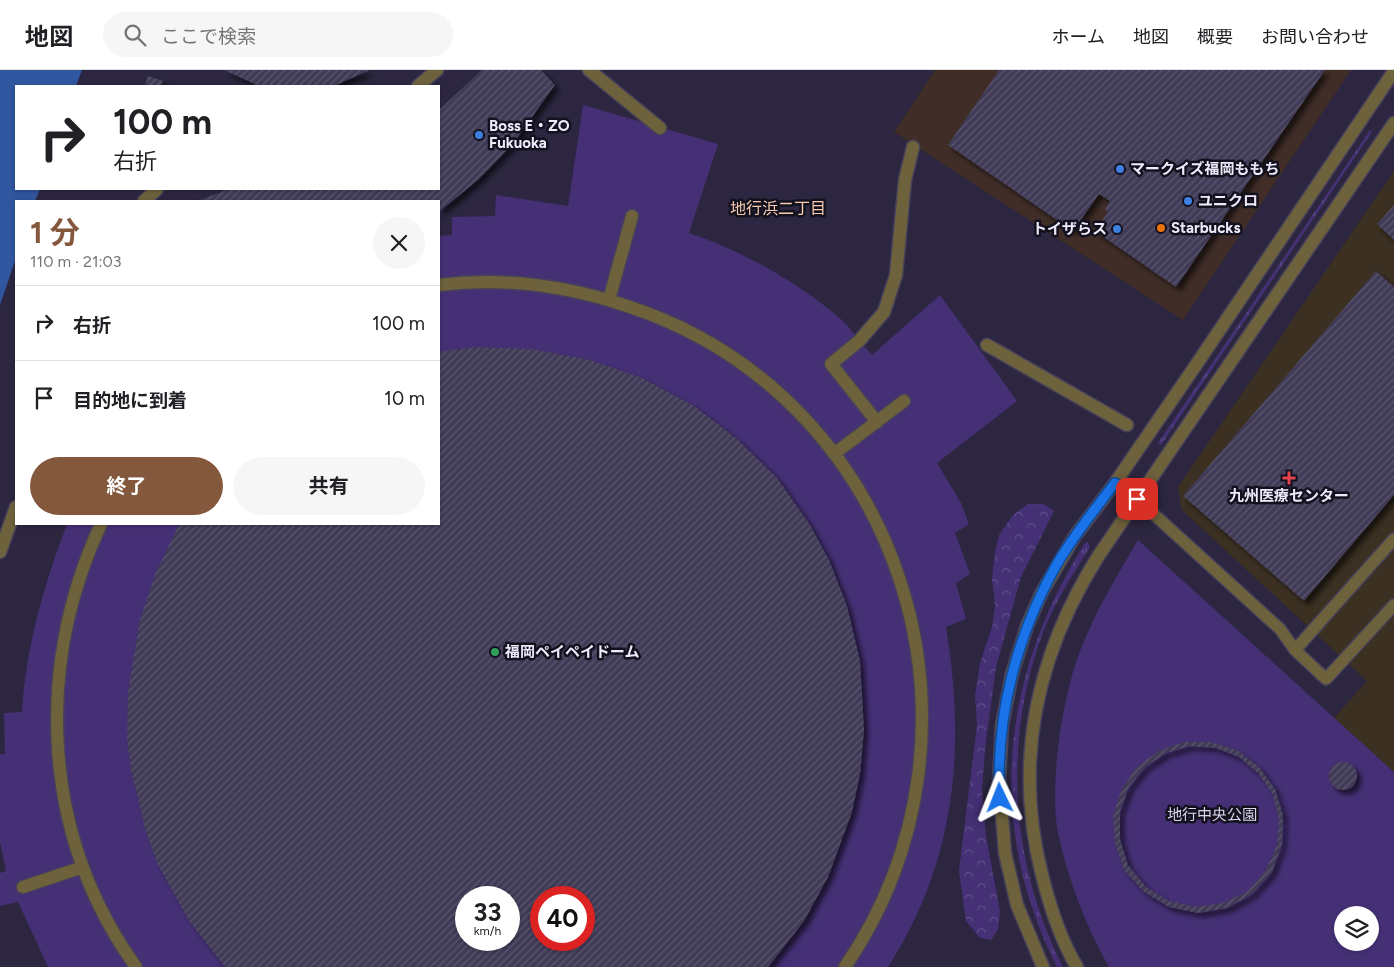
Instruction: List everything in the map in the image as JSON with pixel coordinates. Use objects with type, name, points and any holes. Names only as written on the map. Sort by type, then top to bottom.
[{"type":"street","points":[[419,85],[437,70]]},
{"type":"street","points":[[589,70],[660,128]]},
{"type":"street","points":[[1043,967],[1018,905],[1005,853],[999,780],[1002,725],[1012,674],[1027,626],[1042,592],[1075,536],[1115,483],[1394,70]]},
{"type":"street","points":[[1077,967],[1060,933],[1047,896],[1035,847],[1029,781],[1032,729],[1042,681],[1057,634],[1069,606],[1099,555],[1394,123]]},
{"type":"street","points":[[877,422],[831,364],[859,340],[884,312],[896,275],[905,180],[914,147]]},
{"type":"street","points":[[145,200],[156,190]]},
{"type":"street","points":[[609,300],[632,216]]},
{"type":"street","points":[[440,286],[478,282],[536,285],[609,300],[674,324],[734,359],[788,402],[834,454],[872,513],[900,578],[917,646],[924,716],[918,786],[902,854],[875,919],[846,967]]},
{"type":"street","points":[[986,344],[1127,425]]},
{"type":"street","points":[[834,454],[904,401]]},
{"type":"street","points":[[0,552],[15,510]]},
{"type":"street","points":[[101,525],[79,578],[69,610],[62,650],[56,708],[57,742],[65,799],[84,867],[113,931],[136,967]]},
{"type":"street","points":[[23,887],[84,867]]},
{"type":"lane","points":[[1115,483],[1137,499],[1280,629],[1295,650],[1326,679],[1394,605]]},
{"type":"lane","points":[[1295,650],[1394,539]]},
{"type":"shaded area","name":"マークイズ福岡ももち","points":[[935,70],[1351,70],[1183,320],[894,132]]},
{"type":"shaded area","name":"九州医療センター","points":[[1394,171],[1394,772],[1334,718],[1367,681],[1181,509],[1178,487]]},
{"type":"green space","name":"福岡ペイペイドーム","points":[[583,105],[718,144],[689,233],[747,257],[802,290],[841,319],[872,355],[940,295],[1017,401],[937,463],[961,503],[969,524],[955,533],[970,574],[956,583],[966,619],[946,627],[955,716],[954,760],[950,803],[942,845],[929,887],[911,927],[888,967],[48,967],[18,902],[0,906],[0,873],[6,871],[0,842],[0,754],[5,754],[4,713],[22,712],[27,663],[37,616],[67,525],[440,525],[440,236],[452,235],[452,217],[495,216],[496,195],[568,206]]},
{"type":"green space","points":[[1370,130],[1372,132],[1161,445],[1158,443]]},
{"type":"green space","points":[[1028,504],[1044,504],[1054,511],[1021,577],[996,667],[985,749],[982,791],[986,836],[1000,911],[998,930],[991,940],[980,938],[966,921],[959,871],[977,725],[975,695],[980,663],[992,627],[995,606],[992,578],[995,552],[999,535],[1013,515]]},
{"type":"green space","name":"地行中央公園","points":[[1138,540],[1394,772],[1394,967],[1109,967],[1079,902],[1067,868],[1058,833],[1055,792],[1059,743],[1067,694],[1085,639],[1098,610]]},
{"type":"green space","points":[[1088,542],[1090,547],[1059,598],[1044,630],[1031,672],[1022,714],[1018,757],[1018,800],[1023,843],[1032,886],[1045,927],[1063,967],[1057,967],[1034,913],[1019,859],[1012,805],[1012,752],[1020,698],[1035,646],[1057,594],[1085,543]]},
{"type":"water","points":[[0,70],[82,70],[76,85],[15,85],[15,190],[40,190],[35,200],[15,200],[15,261],[0,305]]},
{"type":"building","points":[[224,70],[370,70],[336,85],[257,85]]},
{"type":"building","name":"Boss E・ZO Fukuoka","points":[[482,70],[541,70],[555,85],[512,145],[479,179],[440,211],[440,200],[200,200],[226,190],[440,190],[440,109]]},
{"type":"building","name":"マークイズ福岡ももち","points":[[999,70],[1325,70],[1176,287],[1095,231],[1108,212],[1105,210],[1110,201],[1099,194],[1073,231],[948,145]]},
{"type":"building","points":[[148,76],[163,81],[161,85],[145,85]]},
{"type":"building","points":[[1394,205],[1394,240],[1377,224]]},
{"type":"building","points":[[1376,271],[1394,287],[1394,495],[1304,601],[1183,496]]},
{"type":"building","name":"福岡ペイペイドーム","points":[[475,347],[531,349],[590,360],[642,378],[694,406],[737,439],[777,478],[810,525],[829,560],[847,606],[860,661],[864,730],[860,774],[852,812],[828,877],[804,921],[768,967],[225,967],[189,921],[157,863],[146,832],[131,770],[127,739],[128,693],[140,619],[156,572],[180,525],[440,525],[440,352]]},
{"type":"building","points":[[1184,742],[1211,742],[1237,750],[1259,767],[1275,789],[1283,815],[1282,844],[1272,872],[1252,894],[1227,908],[1198,913],[1169,907],[1144,892],[1124,870],[1115,844],[1113,817],[1121,790],[1136,768],[1158,751]],"holes":[[[1190,746],[1216,748],[1239,757],[1259,774],[1273,795],[1279,820],[1277,845],[1266,870],[1248,891],[1223,903],[1196,907],[1169,901],[1146,887],[1128,865],[1120,839],[1120,811],[1129,787],[1145,767],[1166,753]]]},
{"type":"building","points":[[1343,762],[1353,766],[1357,776],[1353,786],[1343,790],[1333,786],[1329,776],[1333,766]]},
{"type":"place","name":"Boss E・ZO Fukuoka","points":[[479,135]]},
{"type":"place","name":"マークイズ福岡ももち","points":[[1120,169]]},
{"type":"place","name":"ユニクロ","points":[[1188,201]]},
{"type":"place","name":"Starbucks","points":[[1161,228]]},
{"type":"place","name":"トイザらス","points":[[1117,229]]},
{"type":"place","name":"九州医療センター","points":[[1289,478]]},
{"type":"place","name":"福岡ペイペイドーム","points":[[495,652]]},
{"type":"district","name":"地行浜二丁目","points":[[778,208]]},
{"type":"route","points":[[1000,798],[1002,725],[1012,674],[1027,626],[1042,592],[1075,536],[1115,483],[1137,499]]}]
